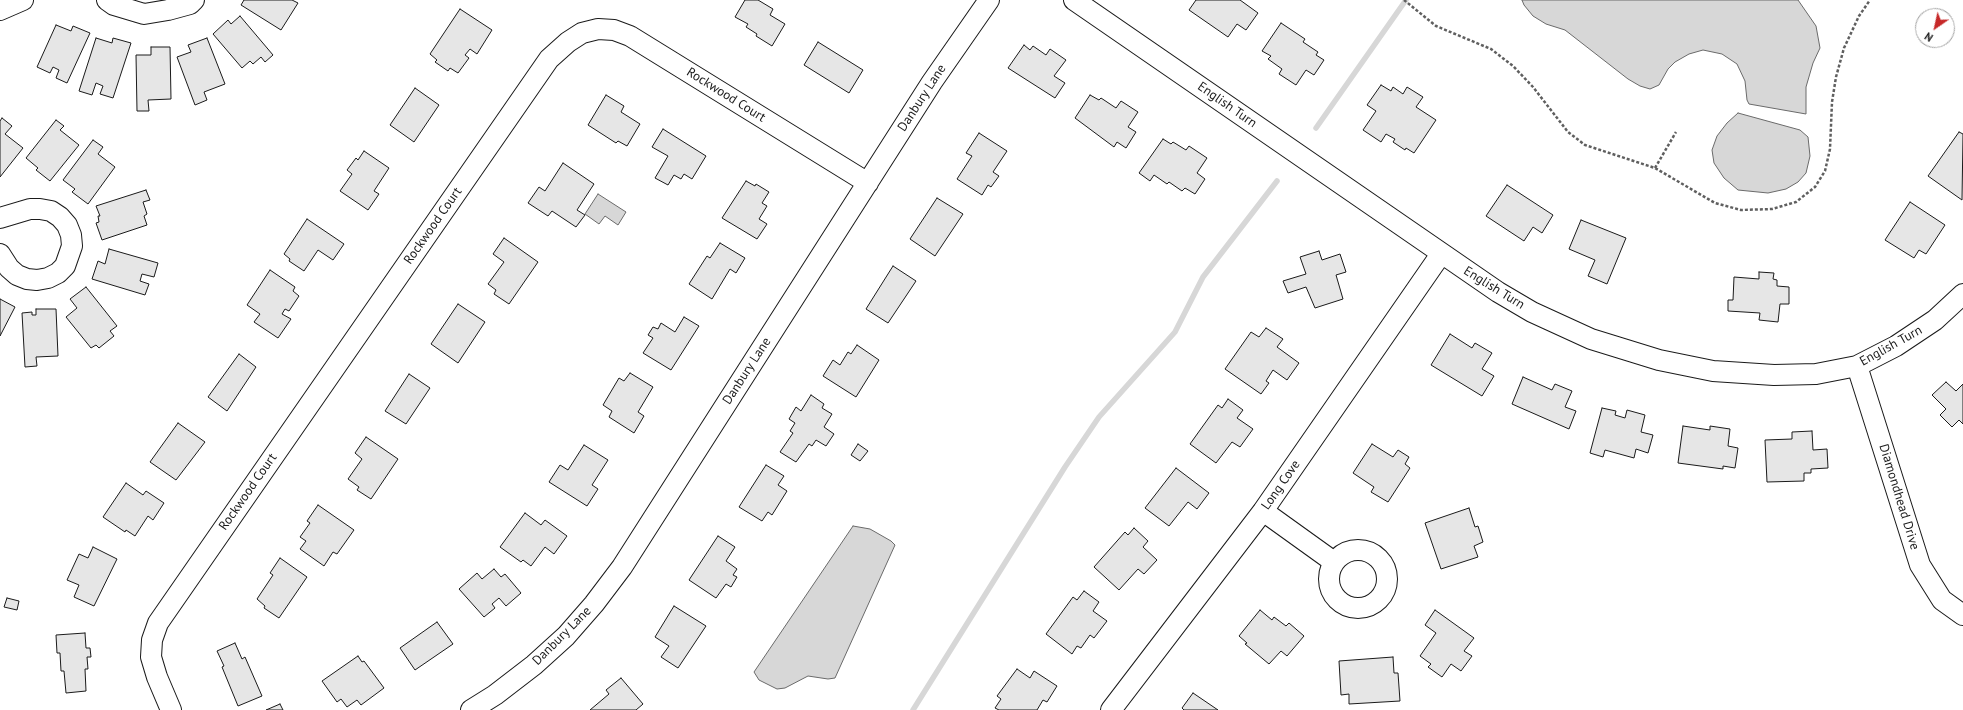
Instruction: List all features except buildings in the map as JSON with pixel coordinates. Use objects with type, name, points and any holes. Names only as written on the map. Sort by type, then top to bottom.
[{"type":"street","points":[[0,10],[23,0]]},
{"type":"street","points":[[107,0],[114,5],[144,14],[190,4],[194,0]]},
{"type":"street","name":"Danbury Lane","points":[[471,710],[495,695],[534,665],[566,636],[594,604],[622,567],[932,82],[989,0]]},
{"type":"street","name":"English Turn","points":[[1074,0],[1498,292],[1532,312],[1591,339],[1659,360],[1713,371],[1774,375],[1816,374],[1857,366],[1896,346],[1935,320],[1963,294]]},
{"type":"street","name":"Rockwood Court","points":[[171,710],[156,677],[151,657],[152,640],[158,623],[545,65],[568,42],[582,33],[598,29],[614,30],[630,36],[868,183]]},
{"type":"street","points":[[0,218],[30,209],[51,211],[60,217],[67,225],[71,235],[72,246],[65,266],[58,273],[48,278],[38,280],[27,279],[17,274],[9,268],[0,254]]},
{"type":"street","name":"Long Cove","points":[[1111,710],[1263,511],[1441,254]]},
{"type":"street","name":"Diamondhead Drive","points":[[1857,366],[1920,565],[1942,600],[1963,615]]},
{"type":"street","points":[[1263,511],[1334,562]]},
{"type":"path","points":[[1404,0],[1436,26],[1491,49],[1513,66],[1568,132],[1585,145],[1655,168],[1715,203],[1741,210],[1772,209],[1796,202],[1815,187],[1824,171],[1830,149],[1832,102],[1844,48],[1859,16],[1870,0]]},
{"type":"path","points":[[1655,168],[1676,132]]},
{"type":"shaded area","points":[[1522,0],[1798,0],[1816,26],[1820,48],[1813,63],[1806,87],[1806,114],[1749,104],[1747,100],[1745,81],[1737,64],[1722,54],[1703,50],[1689,54],[1675,62],[1668,69],[1659,85],[1650,89],[1640,86],[1628,79],[1565,30],[1546,24],[1533,16]]},
{"type":"shaded area","points":[[1738,113],[1800,130],[1808,137],[1810,156],[1806,173],[1798,182],[1786,189],[1768,193],[1738,190],[1724,178],[1714,163],[1712,150],[1717,136],[1727,123]]},
{"type":"shaded area","points":[[598,194],[626,212],[618,225],[605,216],[599,224],[585,214]]},
{"type":"shaded area","points":[[853,526],[870,529],[891,541],[895,545],[835,678],[828,679],[808,676],[785,688],[777,689],[759,680],[754,672]]},
{"type":"waterway","points":[[1316,128],[1406,0]]},
{"type":"waterway","points":[[913,710],[1065,467],[1099,417],[1175,332],[1203,277],[1277,181]]}]
